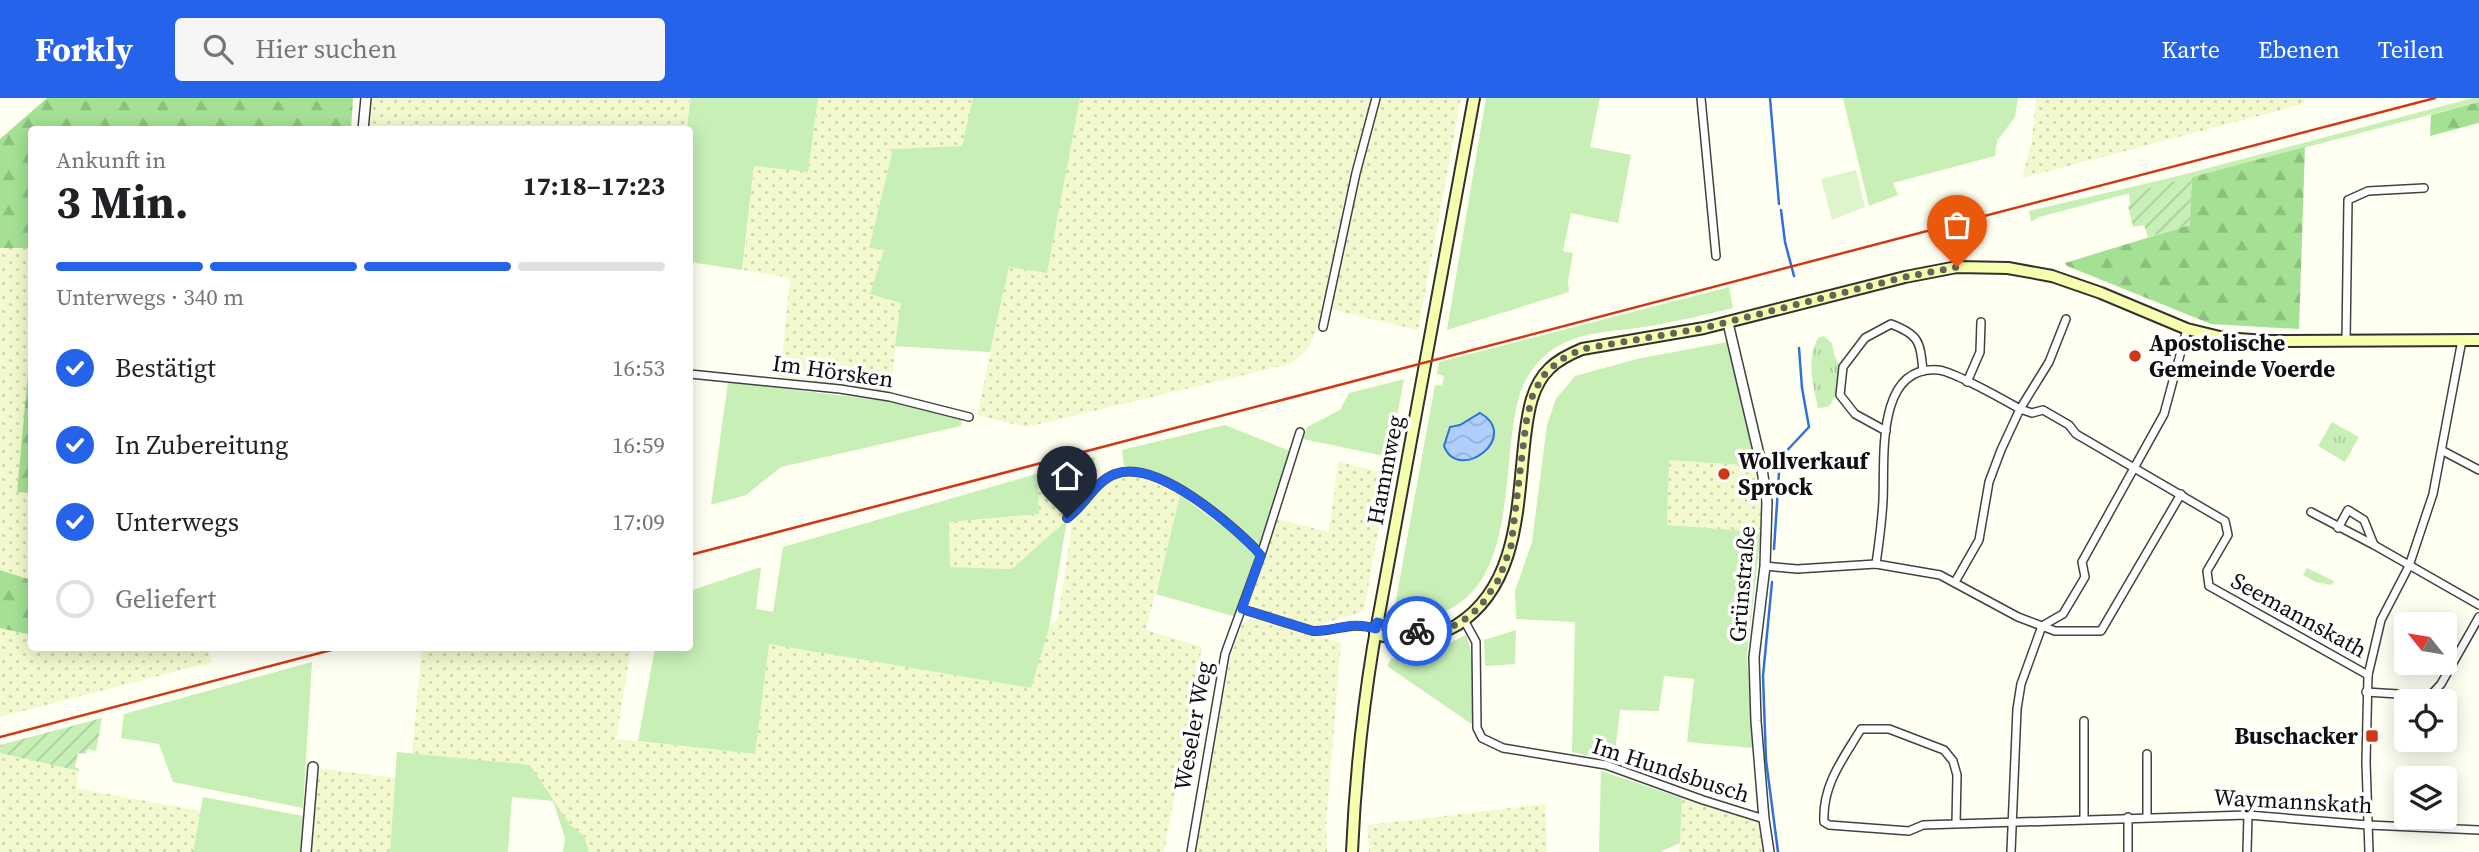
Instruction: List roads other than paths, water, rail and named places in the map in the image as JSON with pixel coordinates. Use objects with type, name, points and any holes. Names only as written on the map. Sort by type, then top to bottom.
[{"type":"main road","name":"Hammweg","points":[[1352,852],[1362,716],[1376,628],[1474,98]]},
{"type":"main road","points":[[1376,628],[1410,631],[1460,623],[1482,604],[1499,579],[1511,546],[1528,411],[1536,387],[1550,368],[1582,349],[1728,323],[1905,277],[1957,267],[2008,268],[2052,276],[2187,328],[2224,338],[2266,341],[2479,340]]},
{"type":"street","points":[[363,126],[366,98]]},
{"type":"street","points":[[1323,327],[1353,186],[1376,98]]},
{"type":"street","points":[[1700,98],[1716,256]]},
{"type":"street","points":[[2346,341],[2348,200],[2368,191],[2424,188]]},
{"type":"street","points":[[1955,582],[1979,540],[1989,482],[2020,409],[2049,362],[2066,319]]},
{"type":"street","points":[[1967,382],[1980,352],[1981,322]]},
{"type":"street","name":"Grünstraße","points":[[1728,323],[1761,463],[1767,502],[1765,566],[1755,657],[1756,721],[1769,852]]},
{"type":"street","points":[[1876,564],[1889,407],[1905,378],[1923,372],[1920,343],[1910,331],[1891,324],[1865,338],[1843,368],[1840,395],[1855,414],[1886,431]]},
{"type":"street","points":[[2011,852],[2017,709],[2021,684],[2042,626],[2063,614],[2085,578],[2081,562],[2164,415],[2187,328]]},
{"type":"street","points":[[2369,852],[2368,675],[2381,620],[2409,566],[2433,494],[2462,340]]},
{"type":"street","name":"Seemannskath","points":[[1923,372],[1940,369],[2020,409],[2032,412],[2043,410],[2069,425],[2076,434],[2225,521],[2228,535],[2207,571],[2209,586],[2368,675]]},
{"type":"street","name":"Im Hörsken","points":[[693,374],[839,389],[890,397],[969,417]]},
{"type":"street","name":"Weseler Weg","points":[[1191,852],[1225,654],[1261,555],[1300,432]]},
{"type":"street","points":[[2443,450],[2479,470]]},
{"type":"street","points":[[1067,518],[1104,479],[1127,471],[1138,472],[1160,480],[1197,500],[1235,529],[1261,555]]},
{"type":"street","points":[[1765,566],[1797,569],[1876,564],[1940,575],[2018,617],[2055,631],[2101,631],[2180,494]]},
{"type":"street","points":[[2338,528],[2348,510],[2364,520],[2374,545]]},
{"type":"street","points":[[2311,512],[2479,606]]},
{"type":"street","points":[[1242,609],[1313,631],[1352,624],[1376,628]]},
{"type":"street","points":[[2366,692],[2430,696],[2441,684],[2479,617]]},
{"type":"street","name":"Im Hundsbusch","points":[[1460,623],[1476,642],[1477,728],[1482,738],[1503,748],[1606,765],[1764,819]]},
{"type":"street","points":[[2084,721],[2084,818]]},
{"type":"street","name":"Waymannskath","points":[[1956,824],[1957,775],[1953,761],[1944,750],[1889,729],[1861,729],[1830,779],[1823,808],[1824,822],[1829,825],[1909,831],[1923,825],[1956,824],[2012,822],[2084,818],[2248,815],[2368,825],[2479,830]]},
{"type":"street","points":[[2147,754],[2147,817]]},
{"type":"street","points":[[306,852],[313,767]]},
{"type":"street","points":[[2247,852],[2248,815]]},
{"type":"street","points":[[2127,852],[2128,817]]},
{"type":"water","points":[[1480,413],[1491,423],[1494,434],[1491,444],[1473,459],[1461,460],[1451,456],[1444,446],[1450,427],[1460,425]]},
{"type":"waterway","points":[[1770,98],[1779,204]]},
{"type":"waterway","points":[[1781,210],[1785,242],[1794,276]]},
{"type":"waterway","points":[[1774,549],[1780,458],[1809,427],[1799,348]]},
{"type":"waterway","points":[[1772,582],[1763,676],[1766,760],[1778,852]]},
{"type":"railway","points":[[693,554],[2435,98]]},
{"type":"railway","points":[[0,737],[328,651]]},
{"type":"place","name":"Apostolische Gemeinde Voerde","points":[[2135,356]]},
{"type":"place","name":"Wollverkauf Sprock","points":[[1724,474]]},
{"type":"place","name":"Buschacker","points":[[2372,736]]}]
